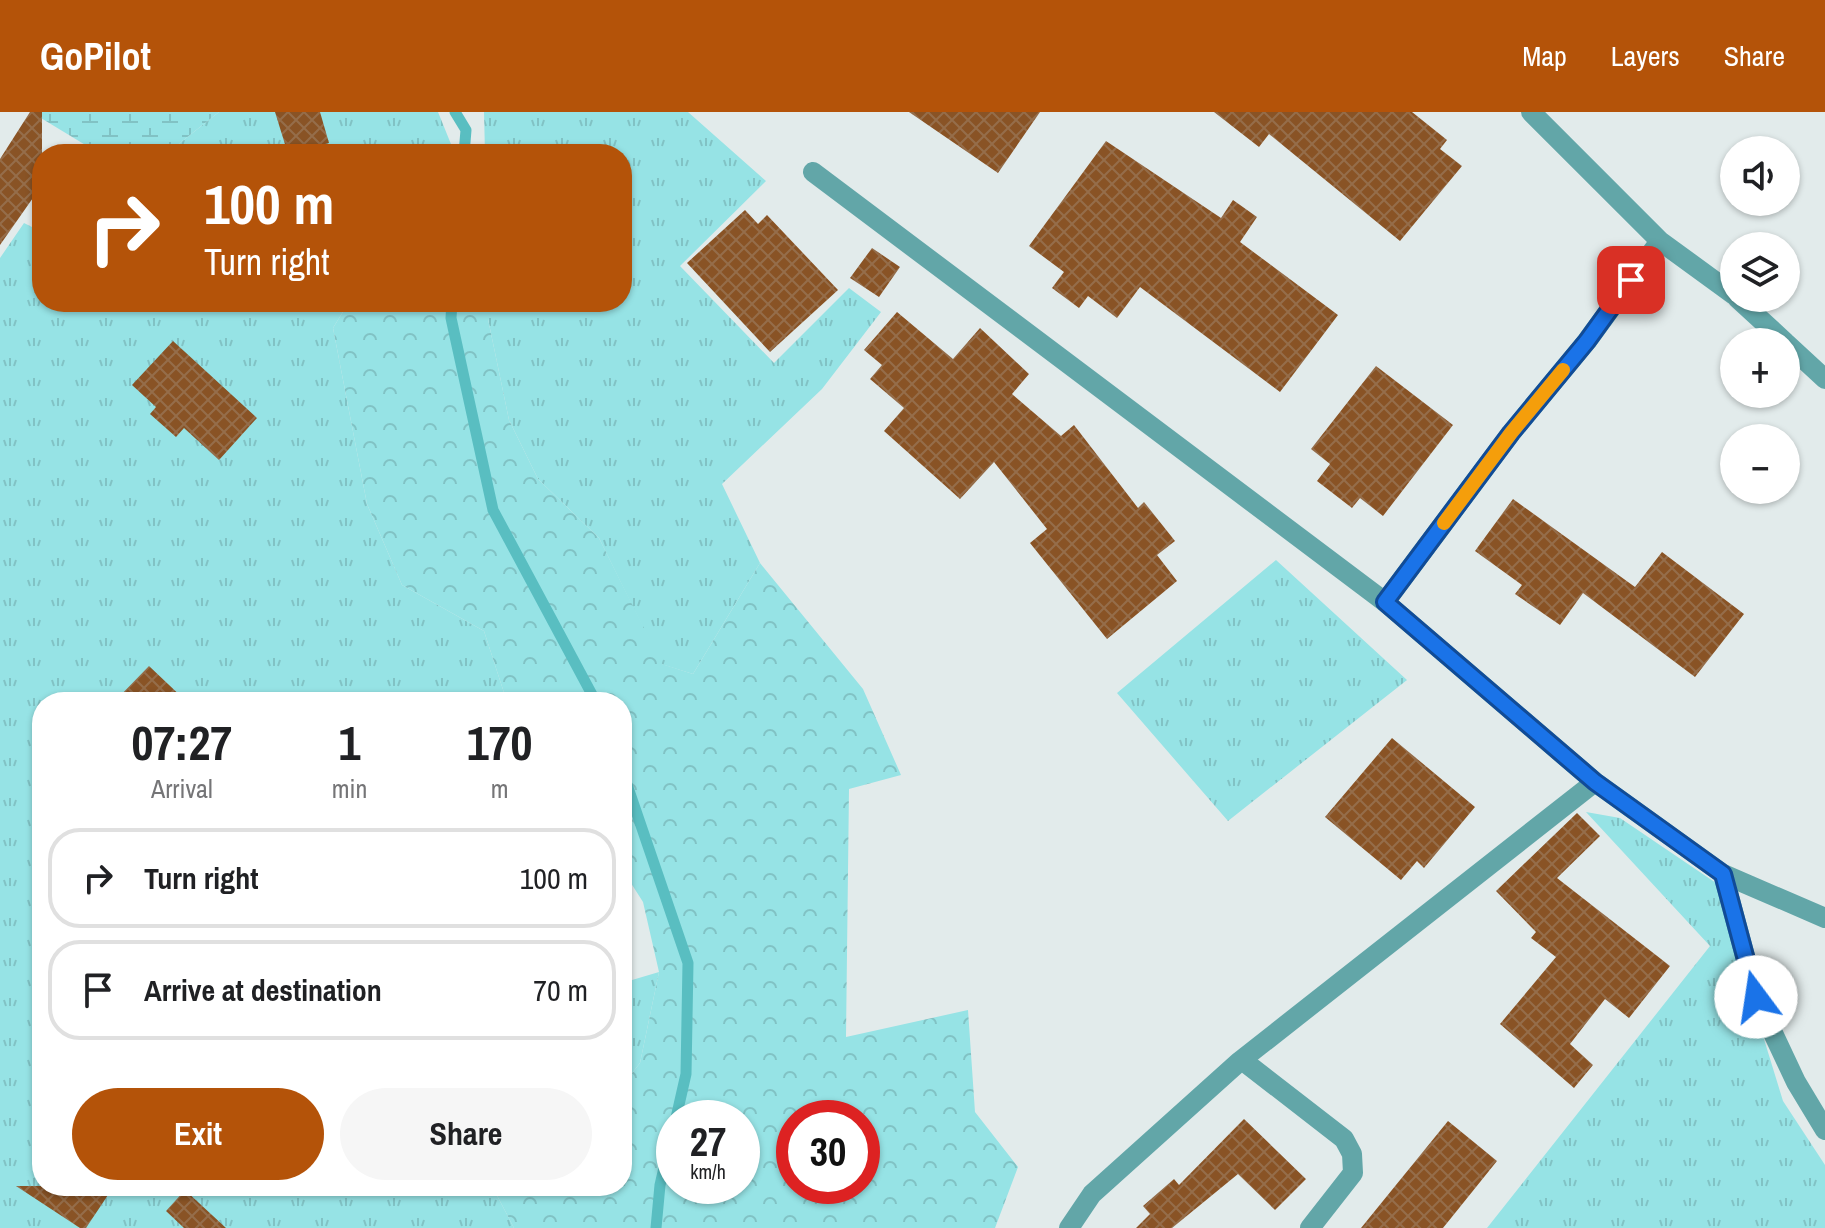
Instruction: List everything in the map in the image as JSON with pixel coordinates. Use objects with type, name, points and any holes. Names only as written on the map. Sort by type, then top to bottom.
[{"type":"street","points":[[1531,112],[1660,241],[1720,285]]},
{"type":"street","points":[[813,172],[1385,602],[1595,782],[1723,874],[1825,918]]},
{"type":"street","points":[[1385,602],[1511,433],[1587,341],[1660,241]]},
{"type":"street","points":[[1752,312],[1769,328]]},
{"type":"street","points":[[1800,356],[1825,379]]},
{"type":"street","points":[[1069,1228],[1092,1194],[1242,1060],[1595,782]]},
{"type":"street","points":[[1723,874],[1756,997],[1796,1082],[1825,1130]]},
{"type":"street","points":[[1242,1060],[1344,1139],[1352,1154],[1353,1173],[1310,1228]]},
{"type":"green space","points":[[31,112],[219,112],[179,144],[84,144]]},
{"type":"green space","points":[[219,112],[438,112],[451,144],[179,144]]},
{"type":"green space","points":[[484,112],[688,112],[766,181],[680,266],[774,363],[849,288],[881,312],[822,389],[722,484],[760,563],[693,674],[661,664],[599,538],[538,479],[509,420],[488,319],[488,312],[632,312],[632,144],[485,144]]},
{"type":"green space","points":[[24,223],[32,227],[32,312],[343,312],[333,328],[367,504],[402,585],[484,631],[504,692],[32,692],[32,1196],[497,1196],[514,1228],[0,1228],[0,258]]},
{"type":"green space","points":[[343,312],[488,312],[509,420],[538,479],[599,538],[662,664],[693,674],[760,563],[863,689],[901,775],[849,789],[846,1037],[968,1010],[975,1112],[1018,1167],[995,1228],[514,1228],[497,1196],[632,1196],[632,1073],[640,1063],[659,972],[643,902],[632,885],[632,692],[504,692],[484,631],[402,585],[367,504],[333,328]]},
{"type":"green space","points":[[1276,560],[1407,680],[1228,821],[1117,693]]},
{"type":"green space","points":[[1586,812],[1620,818],[1716,883],[1783,1101],[1825,1165],[1825,1228],[1487,1228],[1710,946]]},
{"type":"green space","points":[[659,972],[640,1063],[632,1073],[632,980]]},
{"type":"building","points":[[30,112],[42,112],[42,144],[32,144],[32,199],[0,245],[0,159]]},
{"type":"building","points":[[275,112],[320,112],[329,143],[285,144]]},
{"type":"building","points":[[909,112],[1040,112],[998,173]]},
{"type":"building","points":[[1214,112],[1412,112],[1447,140],[1440,149],[1462,166],[1400,241],[1269,134],[1259,147]]},
{"type":"building","points":[[1106,141],[1221,218],[1233,200],[1257,217],[1240,242],[1338,315],[1280,392],[1140,287],[1117,318],[1088,296],[1079,308],[1052,288],[1064,272],[1029,246]]},
{"type":"building","points":[[745,210],[758,224],[767,215],[838,290],[770,352],[687,263]]},
{"type":"building","points":[[872,248],[900,267],[879,297],[850,278]]},
{"type":"building","points":[[897,312],[953,359],[980,328],[1029,374],[1012,394],[1061,436],[1074,425],[1138,508],[1144,502],[1175,541],[1157,555],[1177,581],[1107,639],[1030,543],[1047,529],[994,462],[960,499],[884,431],[904,408],[870,379],[882,365],[864,350]]},
{"type":"building","points":[[173,341],[257,418],[219,460],[184,428],[176,437],[150,414],[156,407],[132,385]]},
{"type":"building","points":[[1376,366],[1453,425],[1383,516],[1360,498],[1352,508],[1317,481],[1330,464],[1311,449]]},
{"type":"building","points":[[1513,499],[1635,587],[1662,552],[1744,614],[1695,677],[1583,593],[1560,625],[1515,594],[1522,585],[1475,551]]},
{"type":"building","points":[[149,666],[176,692],[124,692]]},
{"type":"building","points":[[1392,738],[1475,807],[1424,868],[1417,861],[1401,880],[1325,817]]},
{"type":"building","points":[[1577,813],[1600,836],[1557,878],[1670,966],[1629,1018],[1605,999],[1570,1044],[1593,1065],[1574,1088],[1500,1024],[1556,957],[1531,938],[1536,932],[1496,891]]},
{"type":"building","points":[[1244,1119],[1306,1179],[1275,1210],[1238,1174],[1172,1228],[1136,1228],[1150,1214],[1143,1206],[1174,1179],[1179,1185]]},
{"type":"building","points":[[1448,1121],[1497,1161],[1443,1228],[1361,1228]]},
{"type":"building","points":[[16,1186],[32,1186],[32,1196],[107,1196],[86,1228],[80,1228]]},
{"type":"building","points":[[180,1196],[191,1196],[226,1228],[184,1228],[166,1211]]},
{"type":"waterway","points":[[455,112],[466,130],[465,144]]},
{"type":"waterway","points":[[451,312],[493,510],[591,692]]},
{"type":"waterway","points":[[632,799],[688,963],[686,1074],[680,1100]]},
{"type":"waterway","points":[[656,1228],[658,1204]]},
{"type":"slow traffic","points":[[1444,523],[1563,370]]},
{"type":"route","points":[[1631,280],[1587,341],[1511,433],[1385,602],[1595,782],[1723,874],[1756,997]]}]
